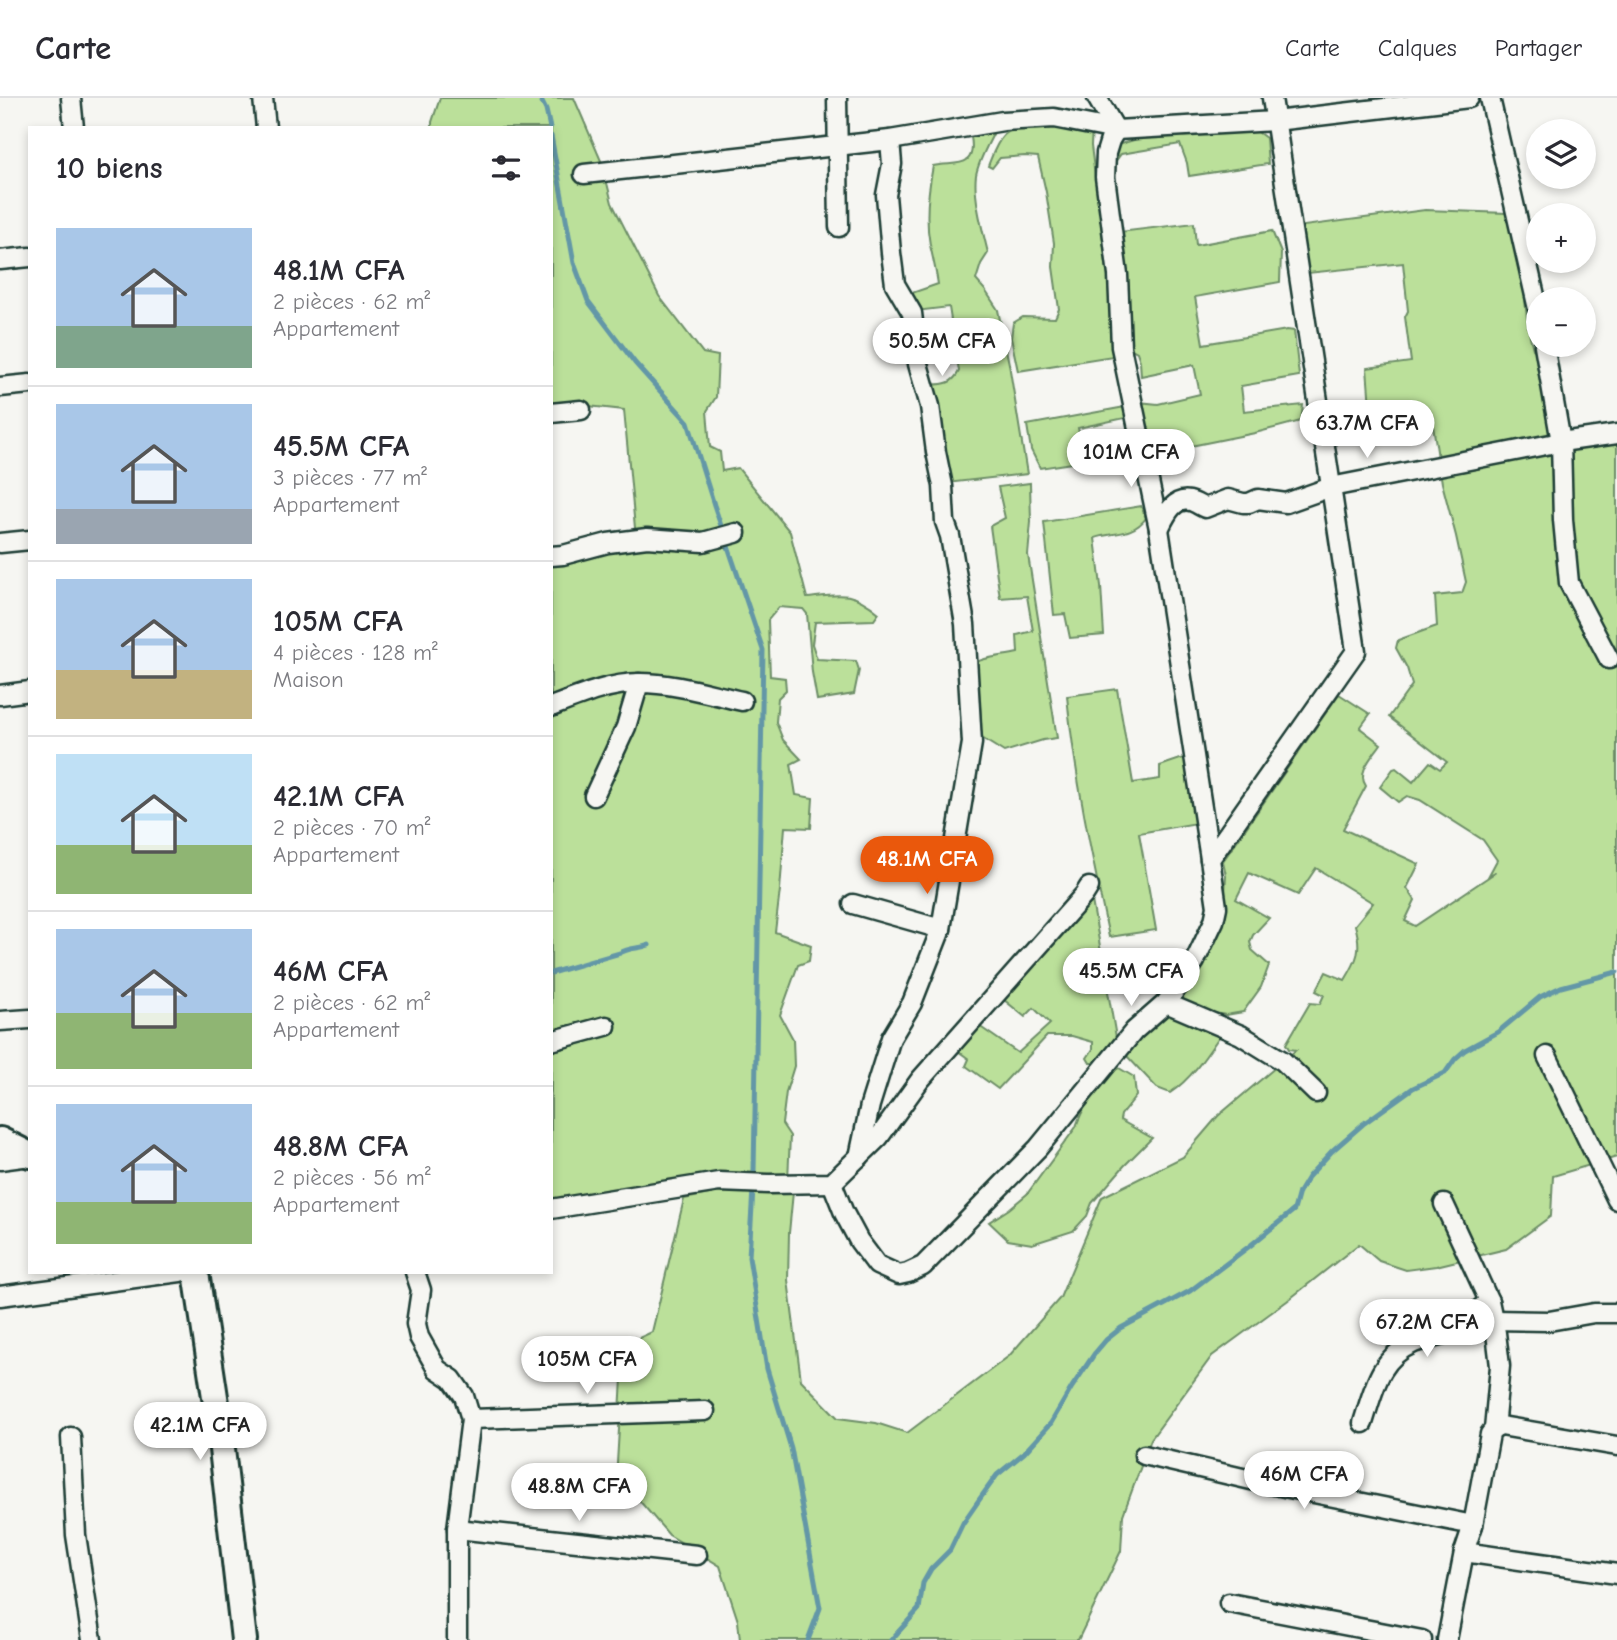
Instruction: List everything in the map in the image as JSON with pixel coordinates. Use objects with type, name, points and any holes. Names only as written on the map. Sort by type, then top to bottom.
[{"type":"street","points":[[71,98],[74,126]]},
{"type":"street","points":[[263,98],[265,126]]},
{"type":"street","points":[[837,98],[839,227]]},
{"type":"street","points":[[1097,98],[1116,130]]},
{"type":"street","points":[[1210,859],[1356,651],[1272,98]]},
{"type":"street","points":[[584,174],[890,140],[1003,121],[1054,118],[1116,130],[1275,121],[1469,98]]},
{"type":"street","points":[[1490,98],[1533,287]]},
{"type":"street","points":[[832,1183],[859,1241],[877,1265],[899,1275],[923,1266],[1038,1148],[1134,1031],[1166,1003],[1195,961],[1214,921],[1216,907],[1210,859],[1159,529],[1121,348],[1118,275],[1105,177],[1106,153],[1116,130]]},
{"type":"street","points":[[859,1157],[870,1104],[891,1038],[912,1003],[941,929],[972,743],[966,637],[950,536],[945,522],[943,486],[930,406],[918,364],[912,313],[895,284],[886,195],[891,164],[890,140]]},
{"type":"street","points":[[0,260],[28,257]]},
{"type":"street","points":[[1546,357],[1561,442],[1563,520],[1569,583],[1609,659]]},
{"type":"street","points":[[0,387],[28,384]]},
{"type":"street","points":[[553,413],[582,410]]},
{"type":"street","points":[[1159,529],[1172,507],[1187,500],[1205,508],[1228,499],[1243,503],[1258,499],[1286,503],[1331,487],[1561,442],[1617,434]]},
{"type":"street","points":[[553,556],[608,543],[647,538],[703,542],[736,533]]},
{"type":"street","points":[[0,543],[28,540]]},
{"type":"street","points":[[594,796],[626,727],[639,683]]},
{"type":"street","points":[[553,706],[617,686],[639,683],[666,685],[742,701]]},
{"type":"street","points":[[0,695],[28,691]]},
{"type":"street","points":[[553,1209],[719,1182],[832,1183],[879,1137],[920,1080],[1084,895],[1088,887]]},
{"type":"street","points":[[853,904],[941,929]]},
{"type":"street","points":[[1166,1003],[1241,1035],[1283,1061],[1315,1093]]},
{"type":"street","points":[[0,1021],[28,1019]]},
{"type":"street","points":[[553,1040],[606,1026]]},
{"type":"street","points":[[1548,1056],[1617,1200]]},
{"type":"street","points":[[0,1140],[28,1155]]},
{"type":"street","points":[[0,1160],[28,1156]]},
{"type":"street","points":[[1444,1204],[1489,1301],[1500,1366],[1494,1429]]},
{"type":"street","points":[[0,1296],[165,1274]]},
{"type":"street","points":[[195,1274],[219,1423],[244,1640]]},
{"type":"street","points":[[416,1274],[421,1290],[416,1324],[419,1337],[437,1369],[452,1379],[464,1396],[471,1419],[457,1530],[457,1640]]},
{"type":"street","points":[[1363,1423],[1377,1378],[1386,1363],[1400,1350],[1417,1341],[1449,1333],[1489,1301]]},
{"type":"street","points":[[1493,1320],[1549,1321],[1594,1313],[1617,1313]]},
{"type":"street","points":[[471,1419],[705,1411]]},
{"type":"street","points":[[1447,1640],[1490,1434],[1494,1429],[1501,1426],[1617,1446]]},
{"type":"street","points":[[71,1437],[76,1535],[92,1640]]},
{"type":"street","points":[[1144,1455],[1264,1483],[1473,1525]]},
{"type":"street","points":[[457,1530],[696,1555]]},
{"type":"street","points":[[1464,1552],[1617,1574]]},
{"type":"street","points":[[1229,1603],[1422,1640]]},
{"type":"green space","points":[[440,98],[574,98],[602,163],[612,203],[659,296],[703,353],[718,356],[716,397],[707,411],[710,447],[720,452],[722,471],[738,468],[790,532],[807,598],[845,595],[861,600],[879,613],[874,620],[815,622],[812,644],[817,659],[856,661],[859,670],[854,694],[817,700],[807,614],[803,609],[779,607],[768,620],[770,676],[785,678],[786,690],[778,698],[776,722],[783,740],[801,759],[791,764],[796,795],[813,798],[811,828],[785,827],[775,932],[811,945],[809,961],[798,965],[780,1015],[793,1039],[794,1066],[786,1092],[782,1124],[790,1136],[788,1180],[553,1209],[553,561],[592,556],[635,528],[624,410],[588,406],[553,407],[553,126],[432,126]]},
{"type":"green space","points":[[983,120],[996,128],[976,175],[977,203],[988,253],[976,280],[998,310],[1027,474],[947,483],[926,385],[949,382],[959,371],[949,307],[916,311],[909,294],[938,284],[928,225],[933,166],[967,160],[971,155],[971,137]]},
{"type":"green space","points":[[1060,121],[1092,127],[1091,146],[1113,316],[1113,356],[1018,371],[1011,338],[1013,323],[1023,317],[1055,318],[1059,309],[1053,267],[1054,243],[1038,157],[1000,158],[992,168],[988,166],[1004,135],[1030,125]]},
{"type":"green space","points":[[1252,128],[1266,138],[1268,164],[1189,176],[1180,144],[1121,154],[1112,170],[1120,232],[1194,223],[1196,245],[1272,231],[1281,253],[1280,282],[1195,297],[1203,344],[1294,331],[1299,376],[1241,386],[1244,411],[1303,405],[1301,421],[1181,448],[1152,458],[1138,402],[1158,404],[1200,394],[1194,365],[1141,376],[1137,352],[1128,347],[1109,191],[1114,146],[1137,139]]},
{"type":"green space","points":[[1425,210],[1507,213],[1524,290],[1526,357],[1542,357],[1556,435],[1578,447],[1617,443],[1617,1157],[1553,1176],[1551,1216],[1506,1249],[1436,1266],[1406,1270],[1379,1261],[1359,1244],[1212,1356],[1151,1439],[1123,1515],[1121,1551],[1078,1640],[740,1640],[738,1621],[720,1566],[669,1535],[638,1499],[616,1480],[624,1345],[652,1332],[684,1199],[735,1189],[793,1192],[788,1280],[801,1380],[838,1418],[876,1423],[907,1433],[1009,1356],[1060,1298],[1102,1197],[1183,1157],[1218,1116],[1296,1050],[1289,1049],[1286,1044],[1310,1003],[1320,1004],[1324,995],[1316,991],[1326,972],[1345,980],[1356,960],[1358,941],[1355,925],[1373,903],[1316,868],[1298,895],[1249,873],[1236,899],[1269,918],[1250,942],[1252,950],[1269,965],[1261,987],[1243,1012],[1226,1015],[1186,1005],[1180,997],[1224,913],[1226,875],[1223,861],[1339,694],[1370,714],[1360,728],[1381,744],[1364,770],[1363,781],[1366,786],[1343,829],[1419,864],[1407,888],[1415,900],[1405,921],[1415,926],[1496,872],[1489,875],[1497,860],[1483,840],[1420,800],[1407,796],[1398,802],[1380,787],[1393,769],[1396,768],[1413,782],[1430,762],[1440,769],[1447,762],[1389,717],[1412,685],[1407,668],[1396,648],[1398,640],[1437,626],[1435,596],[1462,593],[1466,582],[1442,483],[1432,419],[1325,428],[1324,412],[1370,407],[1367,368],[1411,362],[1405,317],[1408,311],[1403,263],[1308,273],[1296,227]]},
{"type":"green space","points":[[1125,407],[1125,418],[1078,428],[1085,461],[1040,468],[1031,450],[1027,425]]},
{"type":"green space","points":[[1030,483],[1028,555],[1057,738],[1004,752],[977,735],[981,720],[977,662],[1018,653],[1017,635],[1033,631],[1027,596],[1000,598],[990,526],[1005,518],[998,487]]},
{"type":"green space","points":[[1141,506],[1146,518],[1141,524],[1122,532],[1095,538],[1104,635],[1070,638],[1065,614],[1054,615],[1044,522]]},
{"type":"green space","points":[[1117,689],[1133,783],[1160,779],[1160,766],[1186,757],[1197,823],[1139,833],[1156,930],[1109,937],[1079,787],[1067,696]]},
{"type":"green space","points":[[1091,895],[1117,1043],[1097,1063],[1090,1063],[1087,1058],[1093,1049],[1093,1042],[1072,1036],[1047,1036],[998,1089],[966,1066],[969,1059],[958,1051],[979,1026],[1018,1053],[1050,1024],[1034,1008],[1025,1017],[1003,999]]},
{"type":"green space","points":[[1163,1013],[1190,1019],[1221,1034],[1192,1074],[1170,1093],[1157,1088],[1125,1054]]},
{"type":"green space","points":[[1119,1068],[1134,1077],[1136,1096],[1120,1120],[1152,1138],[1092,1203],[1087,1216],[1073,1231],[1032,1244],[1008,1240],[989,1222],[1027,1194],[1076,1127],[1092,1097],[1114,1070]]},
{"type":"waterway","points":[[540,98],[550,126]]},
{"type":"waterway","points":[[553,147],[574,263],[588,301],[635,363],[688,422],[763,650],[754,1172],[749,1257],[767,1369],[791,1448],[820,1608],[808,1640]]},
{"type":"waterway","points":[[553,972],[649,945]]},
{"type":"waterway","points":[[891,1640],[919,1609],[923,1583],[931,1569],[950,1550],[963,1523],[979,1500],[997,1475],[1024,1453],[1051,1423],[1072,1387],[1106,1340],[1121,1328],[1190,1291],[1251,1245],[1294,1210],[1299,1192],[1308,1177],[1332,1151],[1363,1124],[1413,1088],[1445,1073],[1465,1050],[1498,1032],[1540,997],[1561,987],[1617,972]]}]
